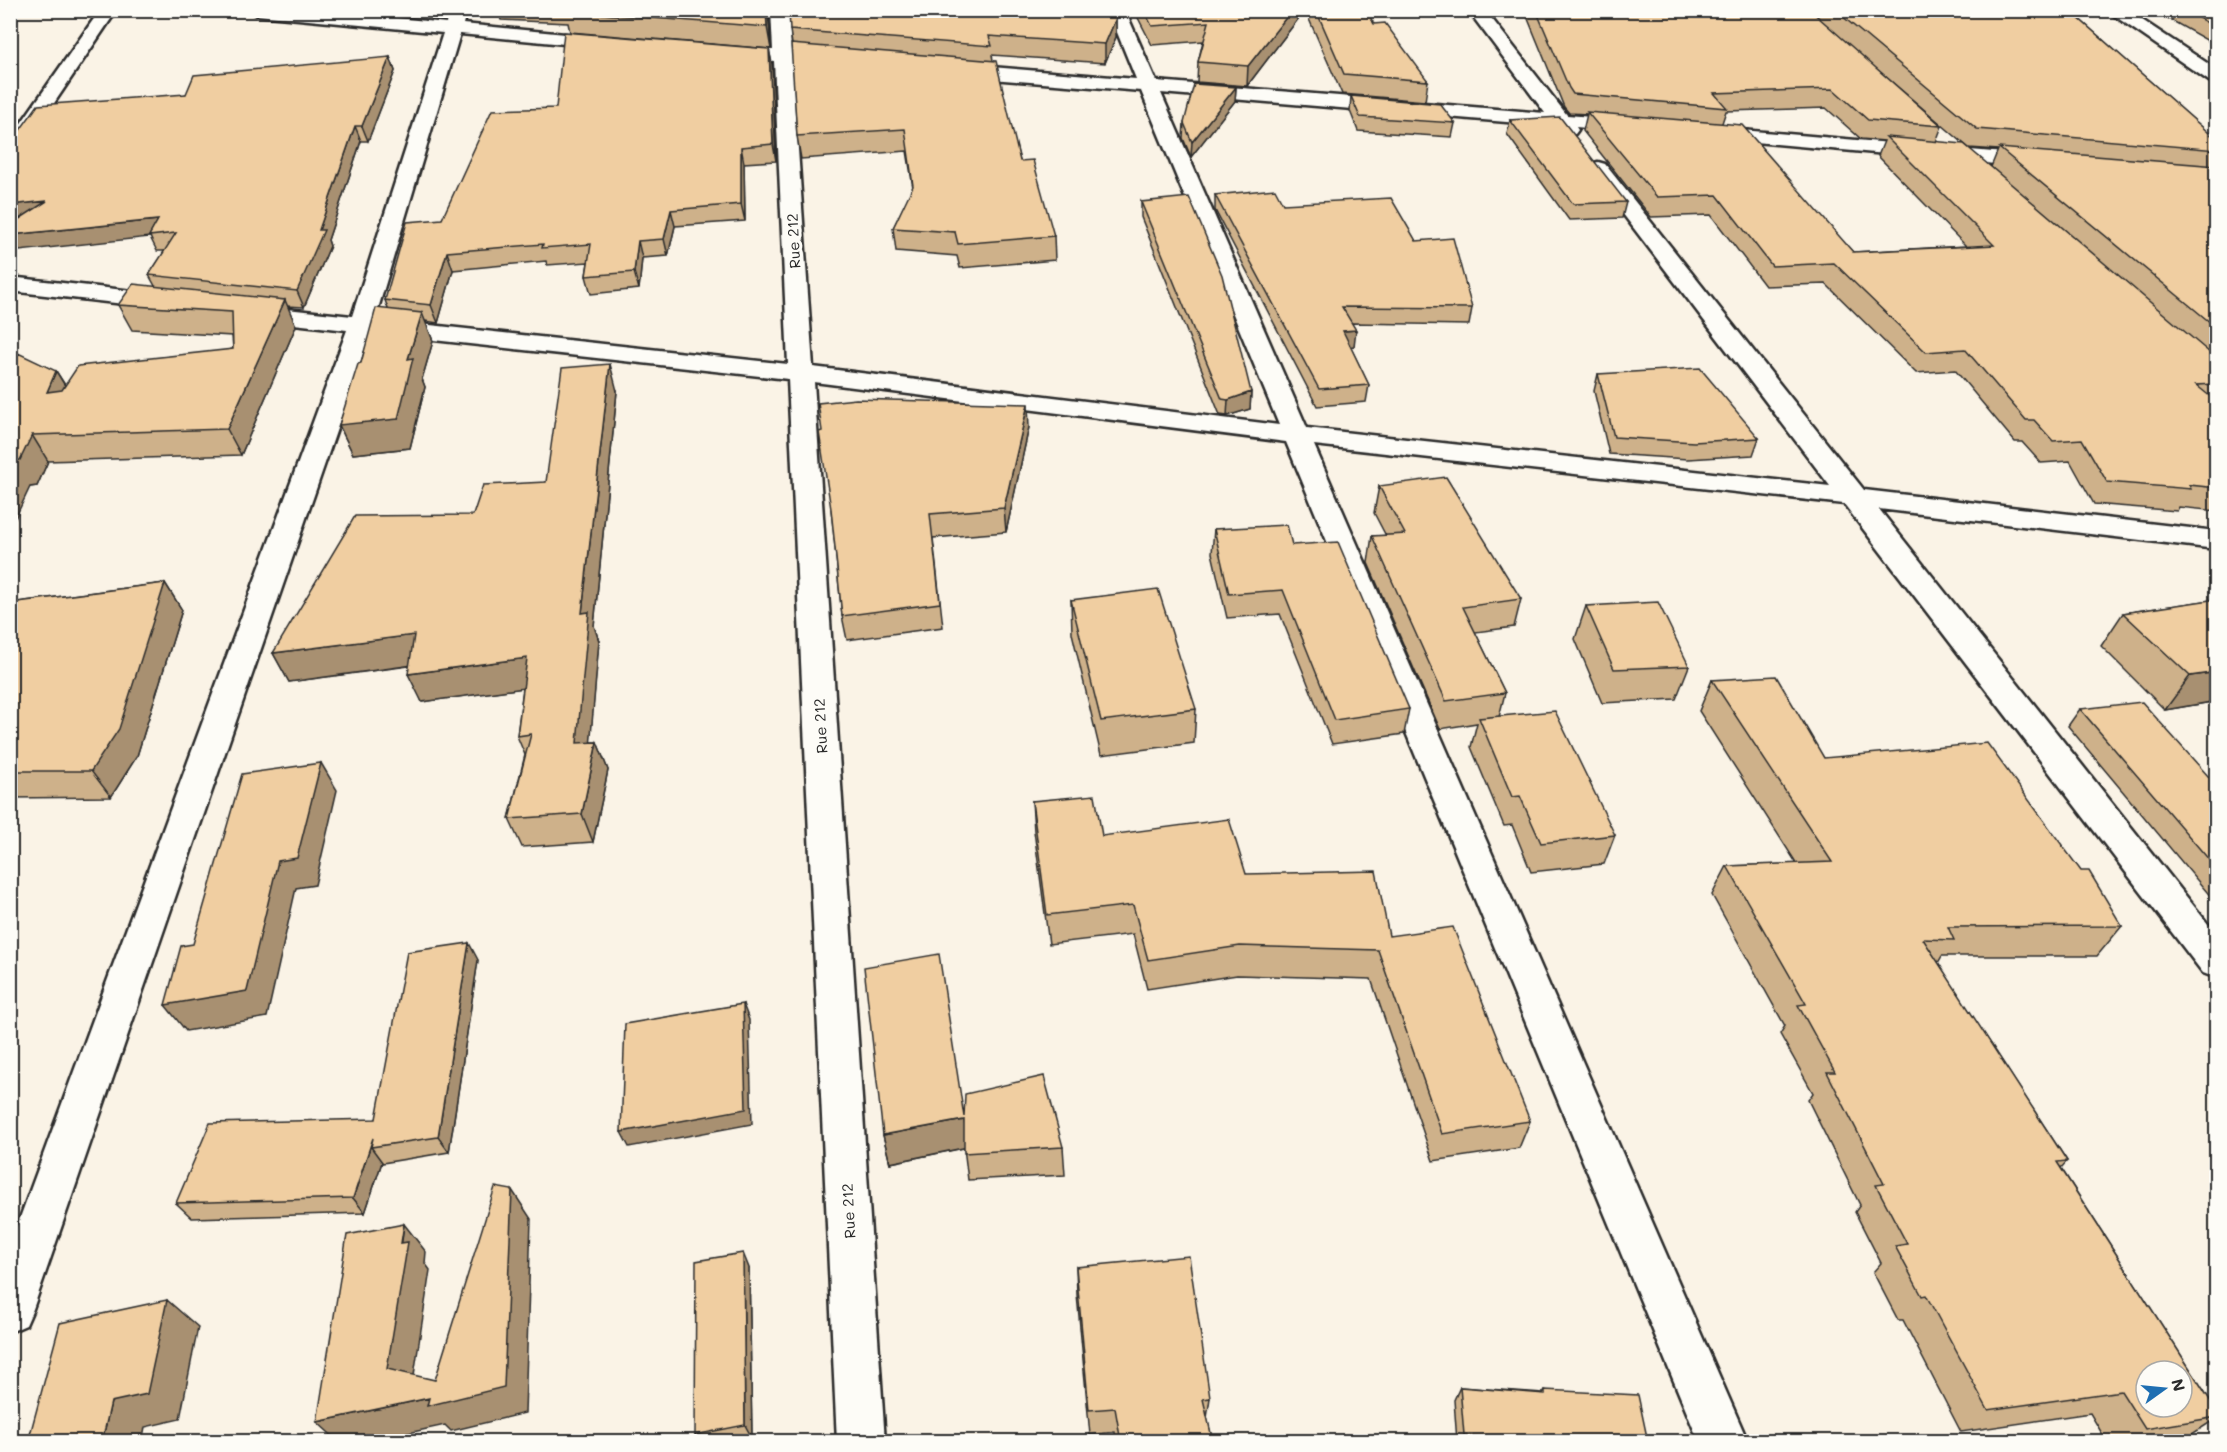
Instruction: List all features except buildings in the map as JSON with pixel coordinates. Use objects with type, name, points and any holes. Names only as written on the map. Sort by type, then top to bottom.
[{"type":"street","points":[[10,154],[109,10]]},
{"type":"street","points":[[256,10],[455,20],[625,44]]},
{"type":"street","name":"Rue 212","points":[[780,10],[861,1442]]},
{"type":"street","points":[[1116,10],[1724,1442]]},
{"type":"street","points":[[1476,10],[2217,962]]},
{"type":"street","points":[[2114,10],[2217,76]]},
{"type":"street","points":[[10,1309],[361,325],[455,20]]},
{"type":"street","points":[[705,51],[854,62]]},
{"type":"street","points":[[936,69],[1643,127]]},
{"type":"street","points":[[1690,131],[2055,164]]},
{"type":"street","points":[[1936,133],[1990,179]]},
{"type":"street","points":[[10,284],[800,373],[1296,435],[2217,540]]}]
